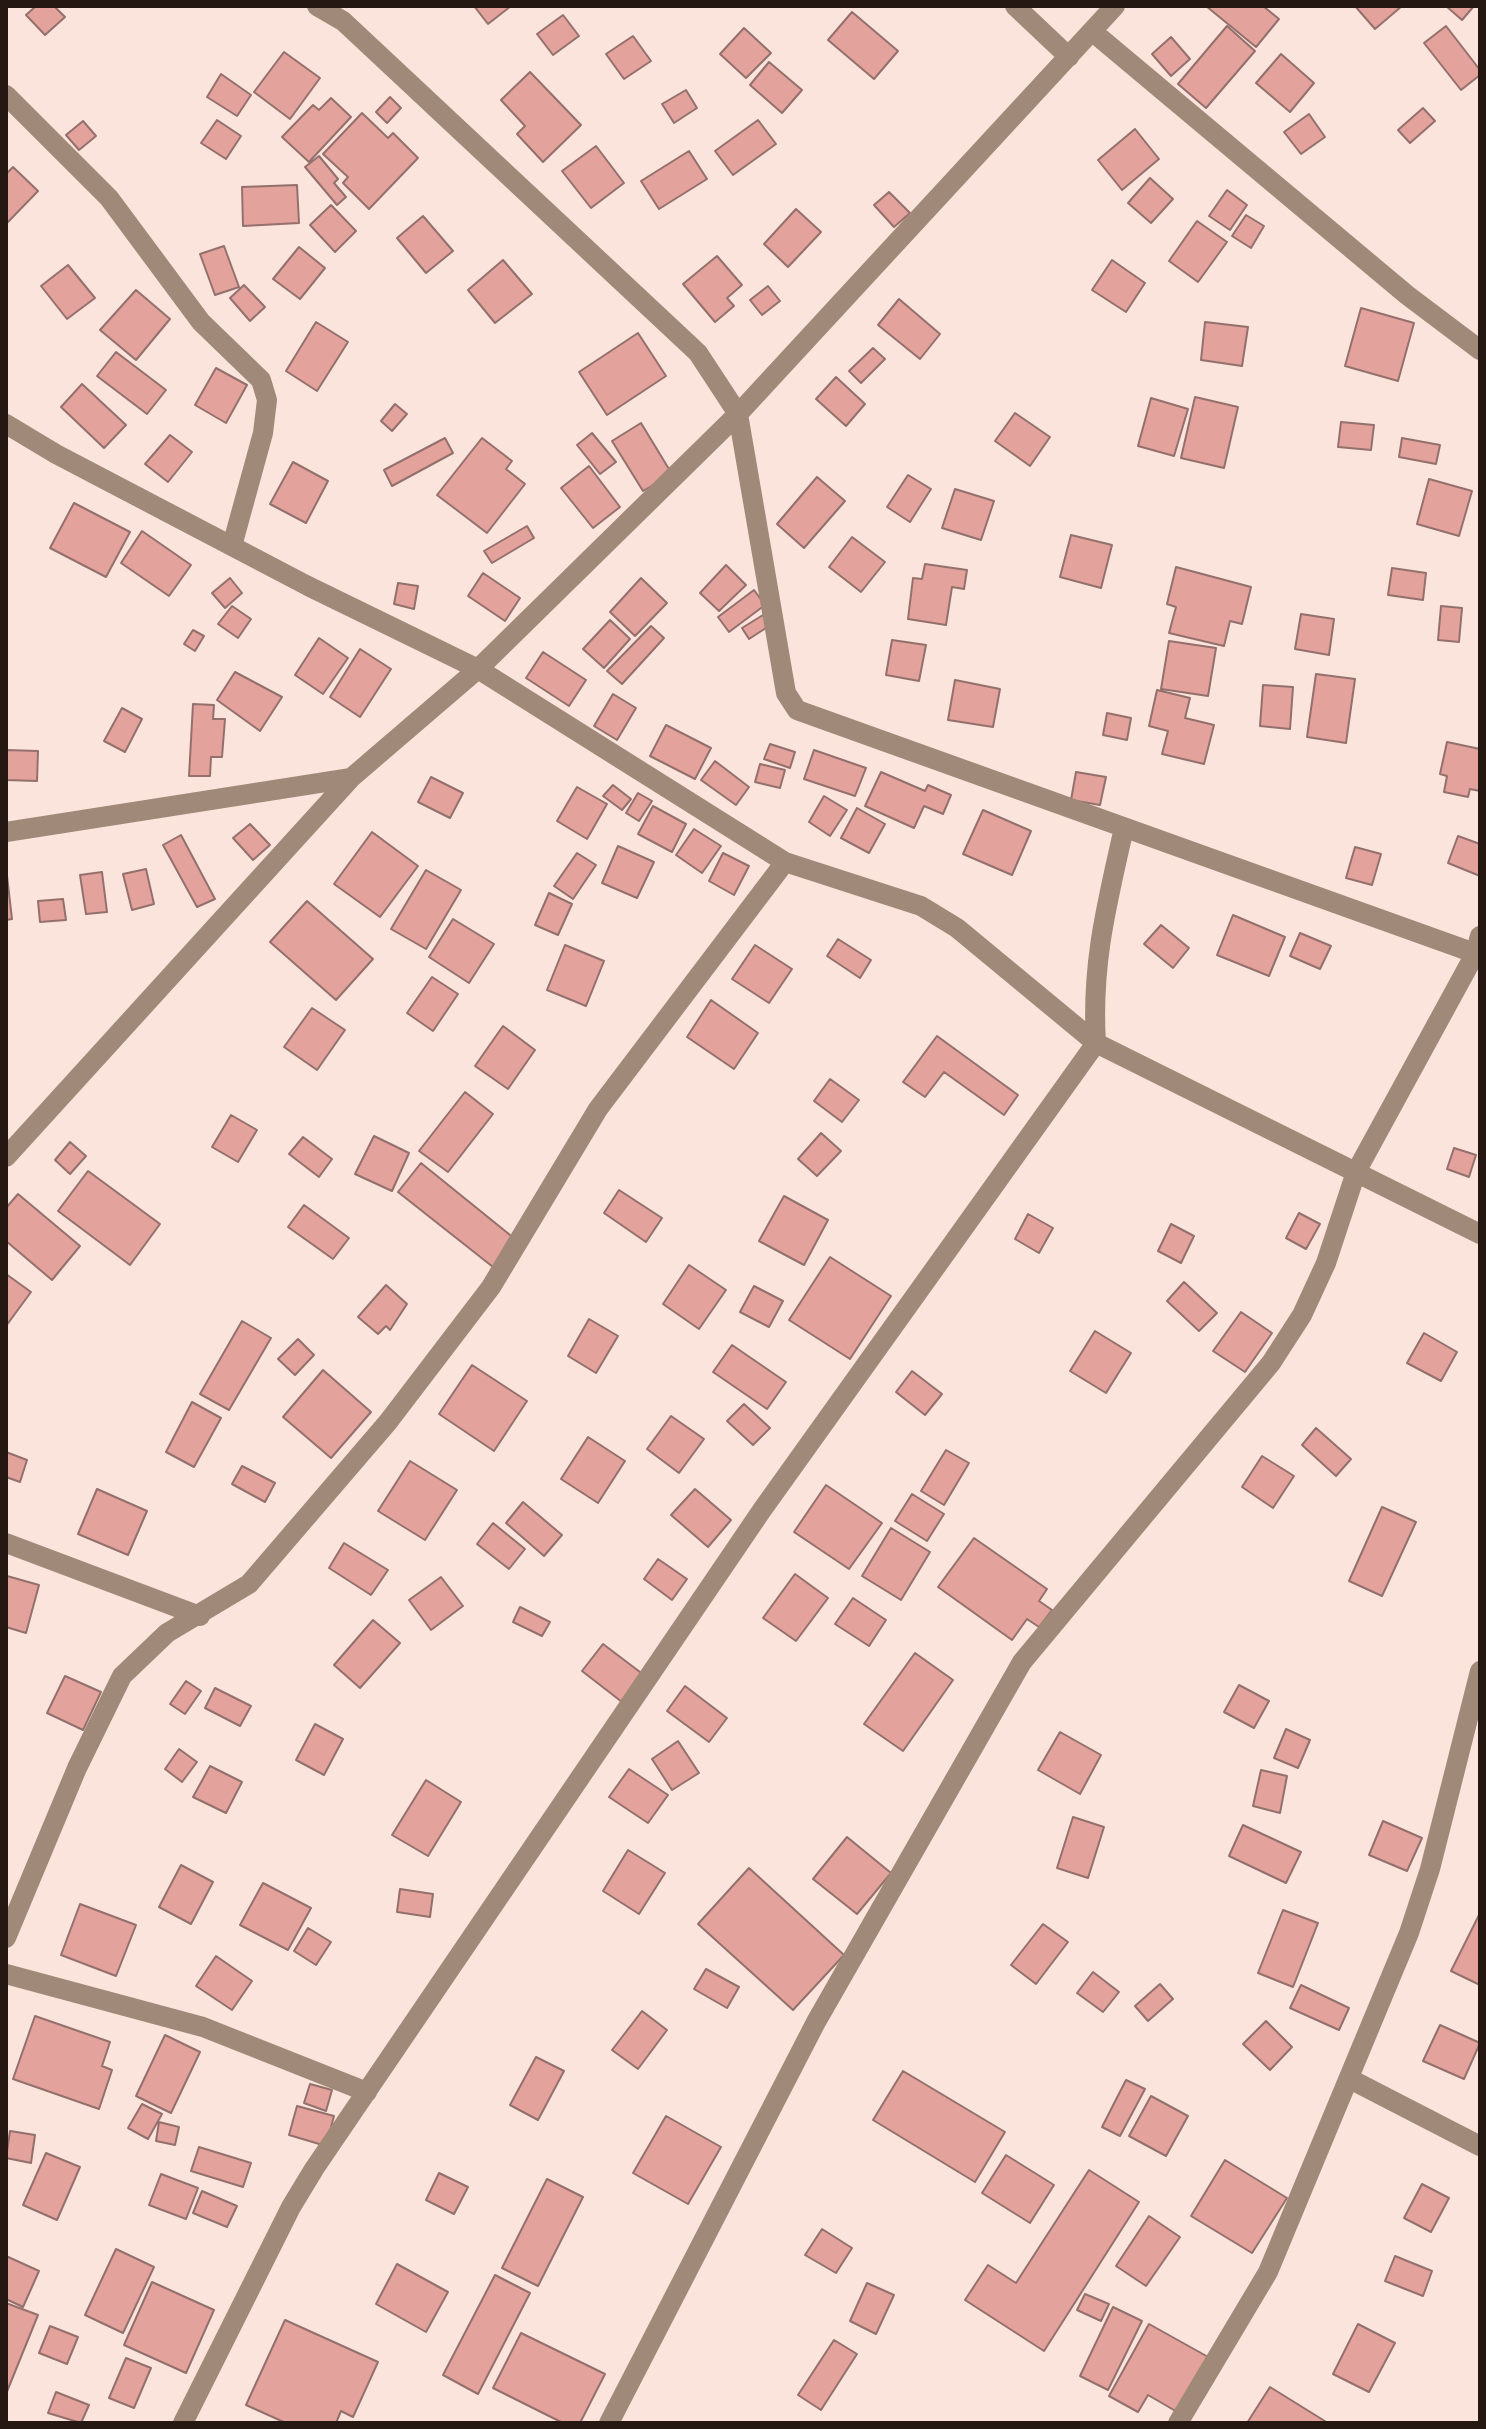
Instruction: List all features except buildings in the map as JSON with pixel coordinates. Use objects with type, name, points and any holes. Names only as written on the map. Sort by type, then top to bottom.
[{"type":"street","points":[[317,6],[350,14],[698,353],[738,414],[786,693],[797,710],[1124,828],[1478,948],[1356,1172],[1326,1263],[1302,1315],[1271,1363],[1022,1662],[816,2022],[609,2423]]},
{"type":"street","points":[[1015,6],[1069,57]]},
{"type":"street","points":[[6,1157],[351,778],[478,669],[738,414],[1115,6]]},
{"type":"street","points":[[1093,32],[1417,304],[1480,350]]},
{"type":"street","points":[[6,95],[109,198],[201,322],[261,380],[267,400],[263,433],[232,546]]},
{"type":"street","points":[[6,424],[56,454],[232,546],[478,669],[785,862],[921,906],[957,928],[1096,1043],[1480,1234]]},
{"type":"street","points":[[6,832],[351,778]]},
{"type":"street","points":[[183,2423],[291,2207],[367,2092],[762,1510],[1096,1043],[1093,991],[1097,949],[1124,828]]},
{"type":"street","points":[[6,1938],[82,1756],[122,1676],[167,1633],[249,1584],[388,1422],[491,1287],[598,1109],[785,862]]},
{"type":"street","points":[[6,1543],[200,1616]]},
{"type":"street","points":[[1178,2423],[1268,2272],[1350,2079],[1430,1869],[1480,1671]]},
{"type":"street","points":[[6,1974],[203,2027],[367,2092]]},
{"type":"street","points":[[1350,2079],[1480,2146]]}]
